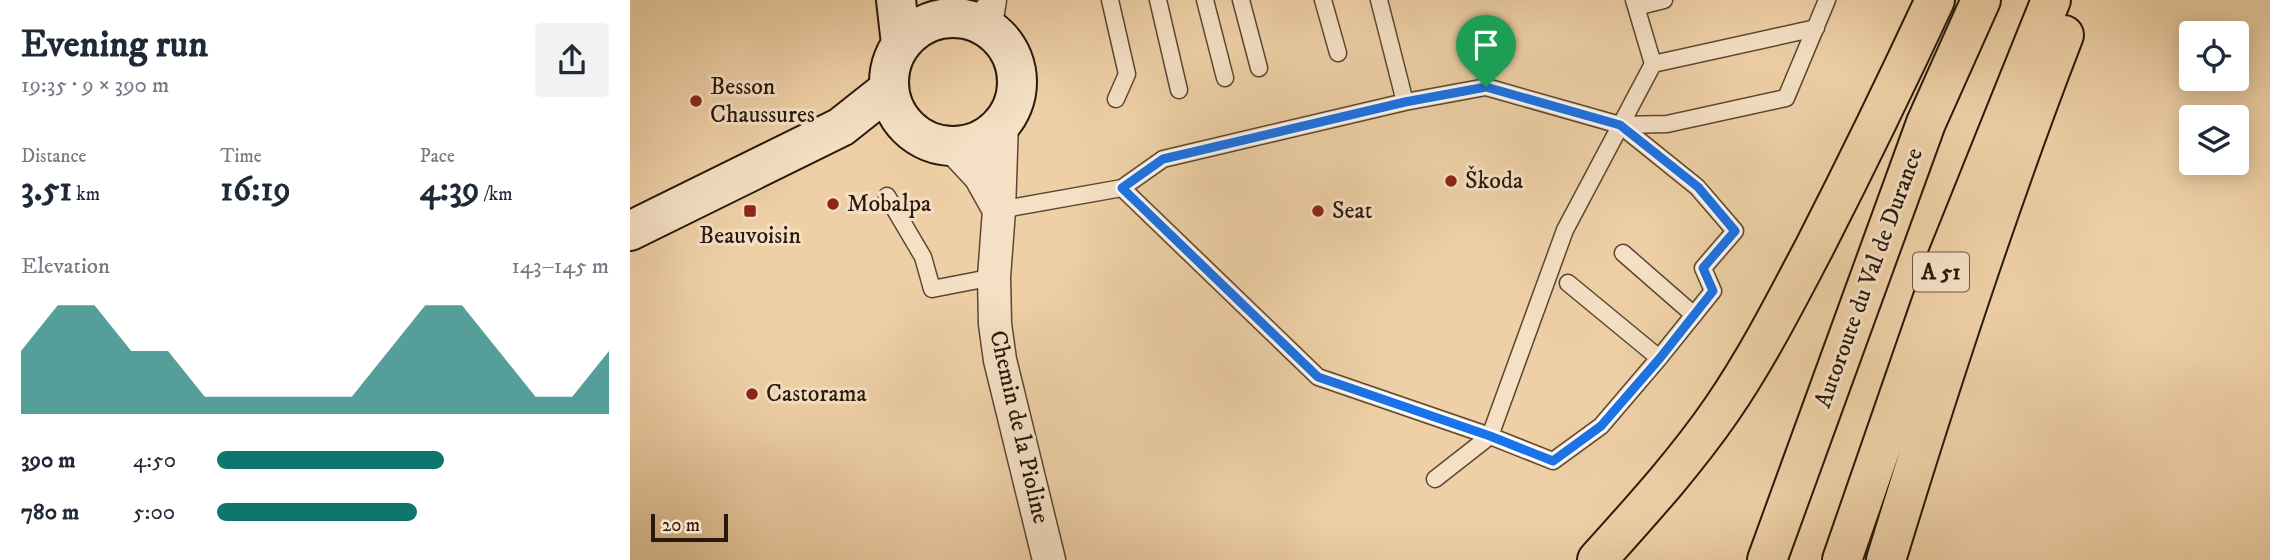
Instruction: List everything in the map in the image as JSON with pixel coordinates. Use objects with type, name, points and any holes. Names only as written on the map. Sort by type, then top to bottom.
[{"type":"highway","points":[[1597,560],[1690,452],[1752,363],[1789,298],[1857,164],[1935,0]]},
{"type":"highway","name":"Autoroute du Val de Durance","points":[[1768,560],[1926,123],[1980,0]]},
{"type":"highway","name":"A 51","points":[[1842,560],[1944,266],[2051,0]]},
{"type":"highway","points":[[1886,560],[1956,335],[2003,196],[2077,0]]},
{"type":"main road","points":[[895,0],[901,44]]},
{"type":"main road","points":[[970,12],[1007,46],[1015,65],[1017,86],[1013,106],[1002,123],[988,136],[971,144],[937,144],[909,130],[899,118],[892,104],[889,73],[901,44],[913,31],[929,22],[970,12]]},
{"type":"main road","points":[[630,231],[841,127],[889,89]]},
{"type":"main road","points":[[841,127],[909,130]]},
{"type":"street","name":"Chemin de la Pioline","points":[[1002,123],[994,277],[995,324],[1000,360],[1049,560]]},
{"type":"street","points":[[952,146],[980,176],[999,210]]},
{"type":"lane","points":[[1110,0],[1127,75],[1116,99]]},
{"type":"lane","points":[[1158,0],[1178,90]]},
{"type":"lane","points":[[1205,0],[1225,78]]},
{"type":"lane","points":[[1241,0],[1259,68]]},
{"type":"lane","points":[[1323,0],[1338,53]]},
{"type":"lane","points":[[1380,0],[1405,102]]},
{"type":"lane","points":[[1435,480],[1490,436],[1565,230],[1653,64],[1635,3],[1664,0]]},
{"type":"lane","points":[[999,210],[1122,188],[1163,159],[1405,102],[1486,87],[1620,125],[1667,124],[1786,98],[1827,0]]},
{"type":"lane","points":[[1653,64],[1816,29]]},
{"type":"lane","points":[[1122,188],[1318,377],[1490,436],[1553,461],[1601,426],[1660,358],[1713,291],[1703,268],[1735,231],[1698,187],[1620,125]]},
{"type":"lane","points":[[887,196],[923,257],[932,289],[994,277]]},
{"type":"lane","points":[[1623,253],[1693,315]]},
{"type":"lane","points":[[1568,284],[1660,358]]},
{"type":"place","name":"Besson Chaussures","points":[[696,101]]},
{"type":"place","name":"Škoda","points":[[1451,181]]},
{"type":"place","name":"Mobalpa","points":[[833,204]]},
{"type":"place","name":"Beauvoisin","points":[[750,211]]},
{"type":"place","name":"Seat","points":[[1318,211]]},
{"type":"place","name":"Castorama","points":[[752,394]]},
{"type":"route","points":[[1486,87],[1620,125],[1698,187],[1735,231],[1703,268],[1713,291],[1660,358],[1601,426],[1553,461],[1490,436],[1318,377],[1122,188],[1163,159],[1405,102],[1486,87]]}]
